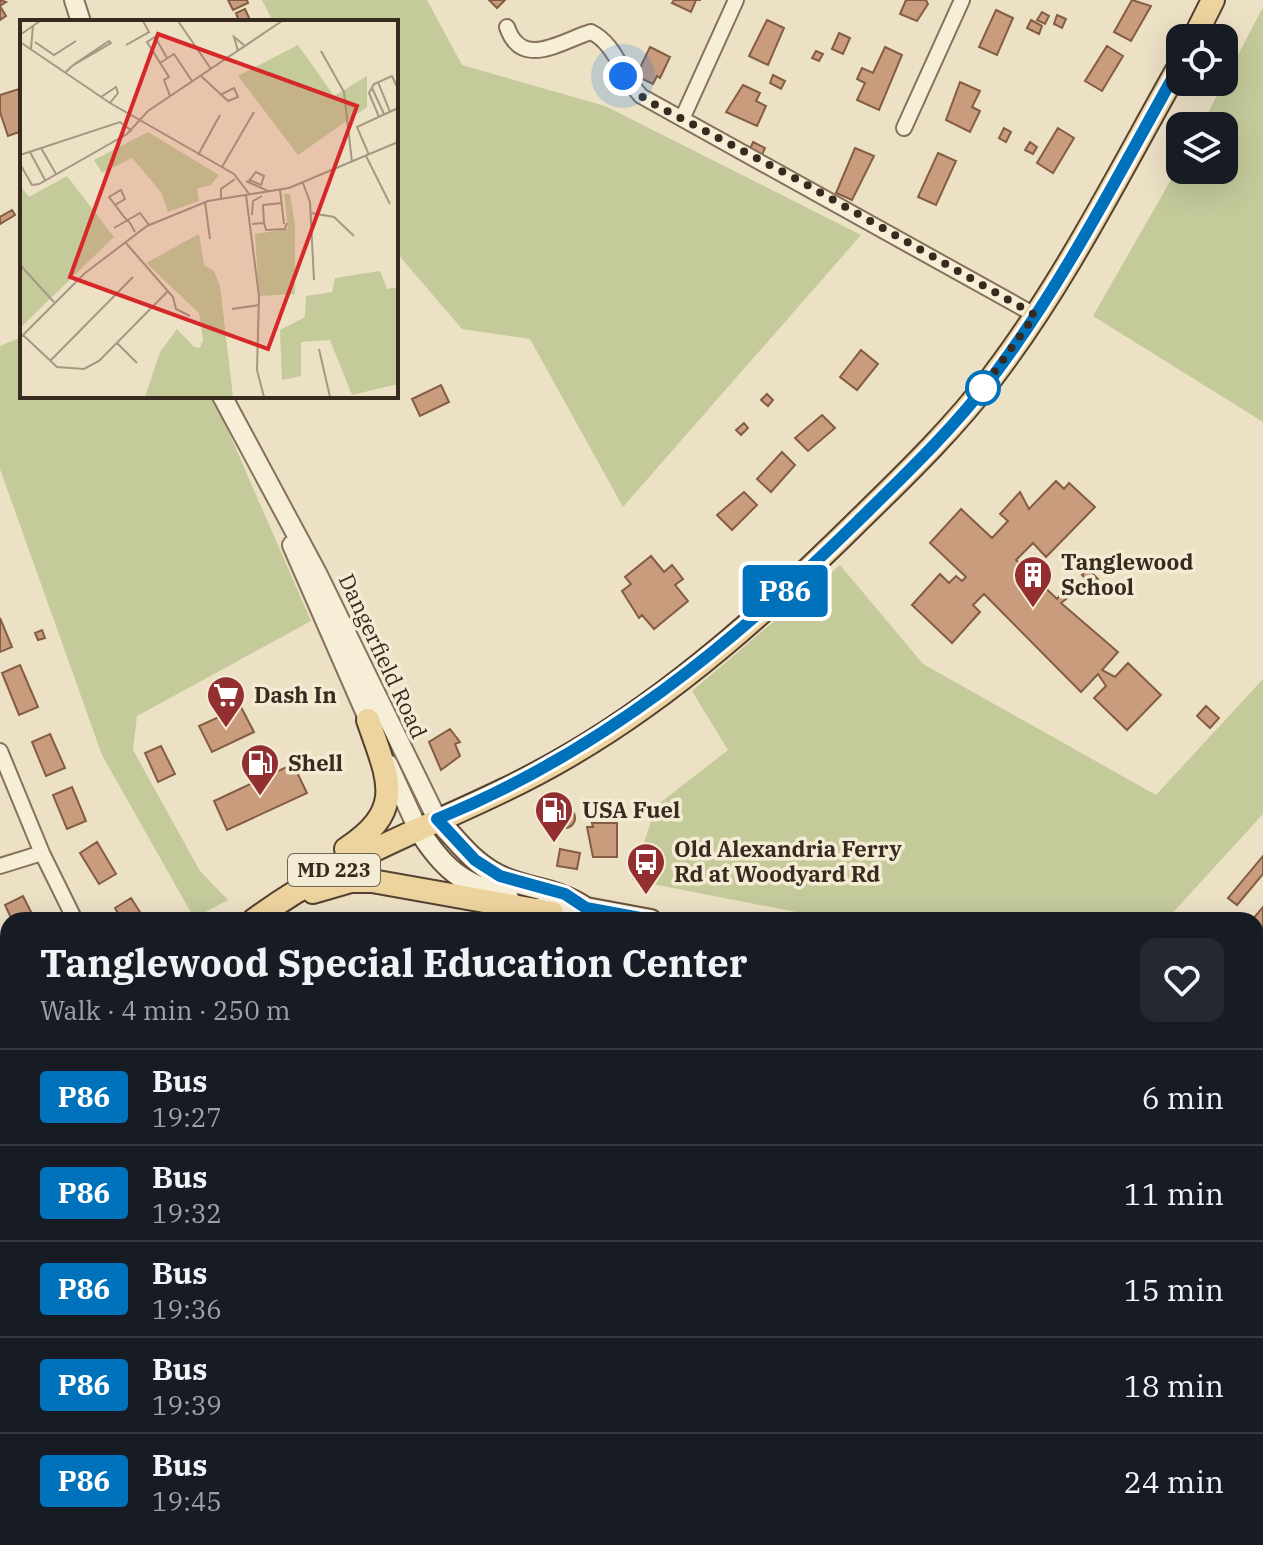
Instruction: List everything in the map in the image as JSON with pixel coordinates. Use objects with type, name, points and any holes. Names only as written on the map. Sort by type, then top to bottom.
[{"type":"main road","points":[[1201,24],[1213,0]]},
{"type":"main road","name":"MD 223","points":[[266,912],[342,865],[570,755],[641,708],[724,645],[812,566],[934,444],[993,376],[1035,315],[1166,89]]},
{"type":"main road","points":[[281,902],[375,827],[383,815],[389,789],[388,775],[368,720]]},
{"type":"main road","points":[[427,823],[487,869],[510,879],[565,894],[586,908]]},
{"type":"main road","points":[[427,823],[433,852],[461,880],[549,912]]},
{"type":"main road","points":[[281,902],[351,881],[372,881],[546,912]]},
{"type":"main road","points":[[559,912],[586,908],[605,912]]},
{"type":"street","points":[[74,0],[80,20]]},
{"type":"street","points":[[682,119],[736,0]]},
{"type":"street","points":[[904,128],[962,0]]},
{"type":"street","points":[[507,27],[521,46],[536,51],[553,49],[591,32],[602,38],[635,90],[1035,315]]},
{"type":"street","name":"Dangerfield Road","points":[[223,398],[338,613],[427,823]]},
{"type":"street","name":"Dangerfield Road","points":[[284,516],[298,564],[368,720],[427,823]]},
{"type":"street","points":[[0,751],[42,853],[71,912]]},
{"type":"street","points":[[0,866],[42,853]]},
{"type":"green space","points":[[262,0],[427,0],[462,65],[605,106],[861,235],[623,507],[530,339],[462,329],[398,254],[398,20],[272,20]]},
{"type":"green space","points":[[1263,7],[1263,422],[1093,316],[1169,184],[1238,184],[1238,112],[1208,112],[1217,96],[1238,96],[1238,55]]},
{"type":"green space","points":[[20,338],[20,398],[214,398],[311,621],[137,716],[133,750],[200,871],[228,900],[205,912],[191,912],[102,755],[0,469],[0,346]]},
{"type":"green space","points":[[840,565],[923,664],[1156,795],[1263,679],[1263,814],[1173,912],[796,912],[632,880],[656,806],[728,750],[692,691]]},
{"type":"building","points":[[228,0],[247,0],[248,3],[233,10]]},
{"type":"building","points":[[489,0],[505,0],[497,8]]},
{"type":"building","points":[[674,0],[696,0],[691,12],[672,3]]},
{"type":"building","points":[[906,0],[926,0],[928,4],[917,21],[900,14]]},
{"type":"building","points":[[1132,0],[1151,6],[1131,41],[1114,32]]},
{"type":"building","points":[[0,6],[6,16],[0,20]]},
{"type":"building","points":[[245,9],[250,20],[238,20],[236,13]]},
{"type":"building","points":[[996,10],[1013,18],[997,55],[979,47]]},
{"type":"building","points":[[1042,12],[1049,16],[1045,24],[1037,20]]},
{"type":"building","points":[[1057,15],[1066,19],[1062,28],[1054,24]]},
{"type":"building","points":[[767,20],[784,28],[768,65],[749,56]]},
{"type":"building","points":[[1031,20],[1042,26],[1039,34],[1027,28]]},
{"type":"building","points":[[839,33],[850,38],[843,54],[832,49]]},
{"type":"building","points":[[1107,46],[1123,56],[1102,91],[1085,81]]},
{"type":"building","points":[[650,47],[670,57],[660,78],[657,76],[653,84],[636,76]]},
{"type":"building","points":[[885,47],[902,55],[879,110],[857,100],[865,83],[857,79],[862,68],[873,73]]},
{"type":"building","points":[[816,51],[823,54],[819,61],[812,58]]},
{"type":"building","points":[[773,75],[785,81],[781,89],[770,83]]},
{"type":"building","points":[[960,82],[980,91],[972,107],[980,111],[970,132],[946,120]]},
{"type":"building","points":[[743,85],[760,93],[756,101],[766,106],[757,126],[726,112]]},
{"type":"building","points":[[20,89],[20,132],[8,136],[0,112],[0,95]]},
{"type":"building","points":[[1004,128],[1011,132],[1006,142],[999,138]]},
{"type":"building","points":[[1058,128],[1074,138],[1053,173],[1037,163]]},
{"type":"building","points":[[753,142],[765,148],[762,155],[750,149]]},
{"type":"building","points":[[1030,142],[1037,147],[1033,154],[1025,150]]},
{"type":"building","points":[[855,148],[874,156],[852,200],[836,193]]},
{"type":"building","points":[[938,153],[956,161],[936,205],[918,197]]},
{"type":"building","points":[[12,210],[15,215],[0,224],[0,217]]},
{"type":"building","points":[[861,350],[878,364],[857,390],[840,377]]},
{"type":"building","points":[[441,385],[449,402],[420,416],[412,399]]},
{"type":"building","points":[[767,394],[773,400],[768,406],[761,400]]},
{"type":"building","points":[[822,415],[835,428],[808,451],[795,438]]},
{"type":"building","points":[[744,423],[748,428],[741,435],[736,430]]},
{"type":"building","points":[[782,452],[795,465],[771,492],[757,479]]},
{"type":"building","name":"Tanglewood School","points":[[1056,481],[1064,489],[1069,483],[1095,507],[1046,557],[1033,543],[1016,560],[1057,599],[1072,579],[1080,588],[1061,603],[1118,652],[1102,670],[1115,677],[1128,663],[1161,695],[1127,730],[1094,698],[1106,686],[1098,674],[1081,692],[984,594],[973,605],[980,612],[952,643],[912,605],[940,574],[949,583],[956,576],[962,581],[966,577],[930,543],[961,509],[992,538],[1008,521],[1000,514],[1020,492],[1029,509]]},
{"type":"building","points":[[744,492],[757,505],[732,530],[717,515]]},
{"type":"building","points":[[651,556],[664,572],[672,565],[683,579],[675,585],[688,601],[654,629],[642,615],[639,618],[622,591],[631,584],[625,577]]},
{"type":"building","points":[[1088,569],[1098,579],[1092,585],[1082,575]]},
{"type":"building","points":[[0,618],[12,647],[0,652]]},
{"type":"building","points":[[42,630],[45,638],[38,640],[35,633]]},
{"type":"building","points":[[20,665],[38,707],[19,715],[2,673]]},
{"type":"building","points":[[1206,706],[1219,718],[1210,728],[1197,716]]},
{"type":"building","name":"Dash In","points":[[241,707],[254,732],[212,752],[199,726]]},
{"type":"building","points":[[450,729],[460,742],[455,744],[460,756],[441,770],[429,742]]},
{"type":"building","points":[[50,734],[65,768],[46,776],[32,742]]},
{"type":"building","points":[[161,746],[175,774],[158,782],[145,753]]},
{"type":"building","name":"Shell","points":[[293,764],[307,793],[227,830],[214,801]]},
{"type":"building","points":[[72,787],[86,821],[67,829],[53,795]]},
{"type":"building","points":[[561,808],[569,808],[575,818],[569,828],[561,828],[555,822],[555,814]]},
{"type":"building","points":[[592,823],[617,823],[617,857],[593,857],[587,827],[593,827]]},
{"type":"building","points":[[97,842],[116,874],[99,884],[80,853]]},
{"type":"building","points":[[560,849],[580,853],[577,869],[557,866]]},
{"type":"building","points":[[1263,856],[1263,874],[1237,905],[1228,898]]},
{"type":"building","points":[[23,896],[31,912],[8,912],[5,905]]},
{"type":"building","points":[[131,898],[140,912],[117,912],[115,908]]},
{"type":"bus line","name":"P86","points":[[608,912],[586,908],[565,894],[500,876],[475,860],[437,819],[570,755],[679,681],[764,610],[873,506],[974,399],[1018,341],[1086,231],[1166,90]]},
{"type":"place","name":"Tanglewood School","points":[[1033,609]]},
{"type":"place","name":"Dash In","points":[[226,729]]},
{"type":"place","name":"Shell","points":[[260,797]]},
{"type":"place","name":"USA Fuel","points":[[554,844]]},
{"type":"place","name":"Old Alexandria Ferry Rd at Woodyard Rd","points":[[646,896]]},
{"type":"route","points":[[623,76],[641,96],[654,104],[802,182],[1035,315],[983,388]]}]
